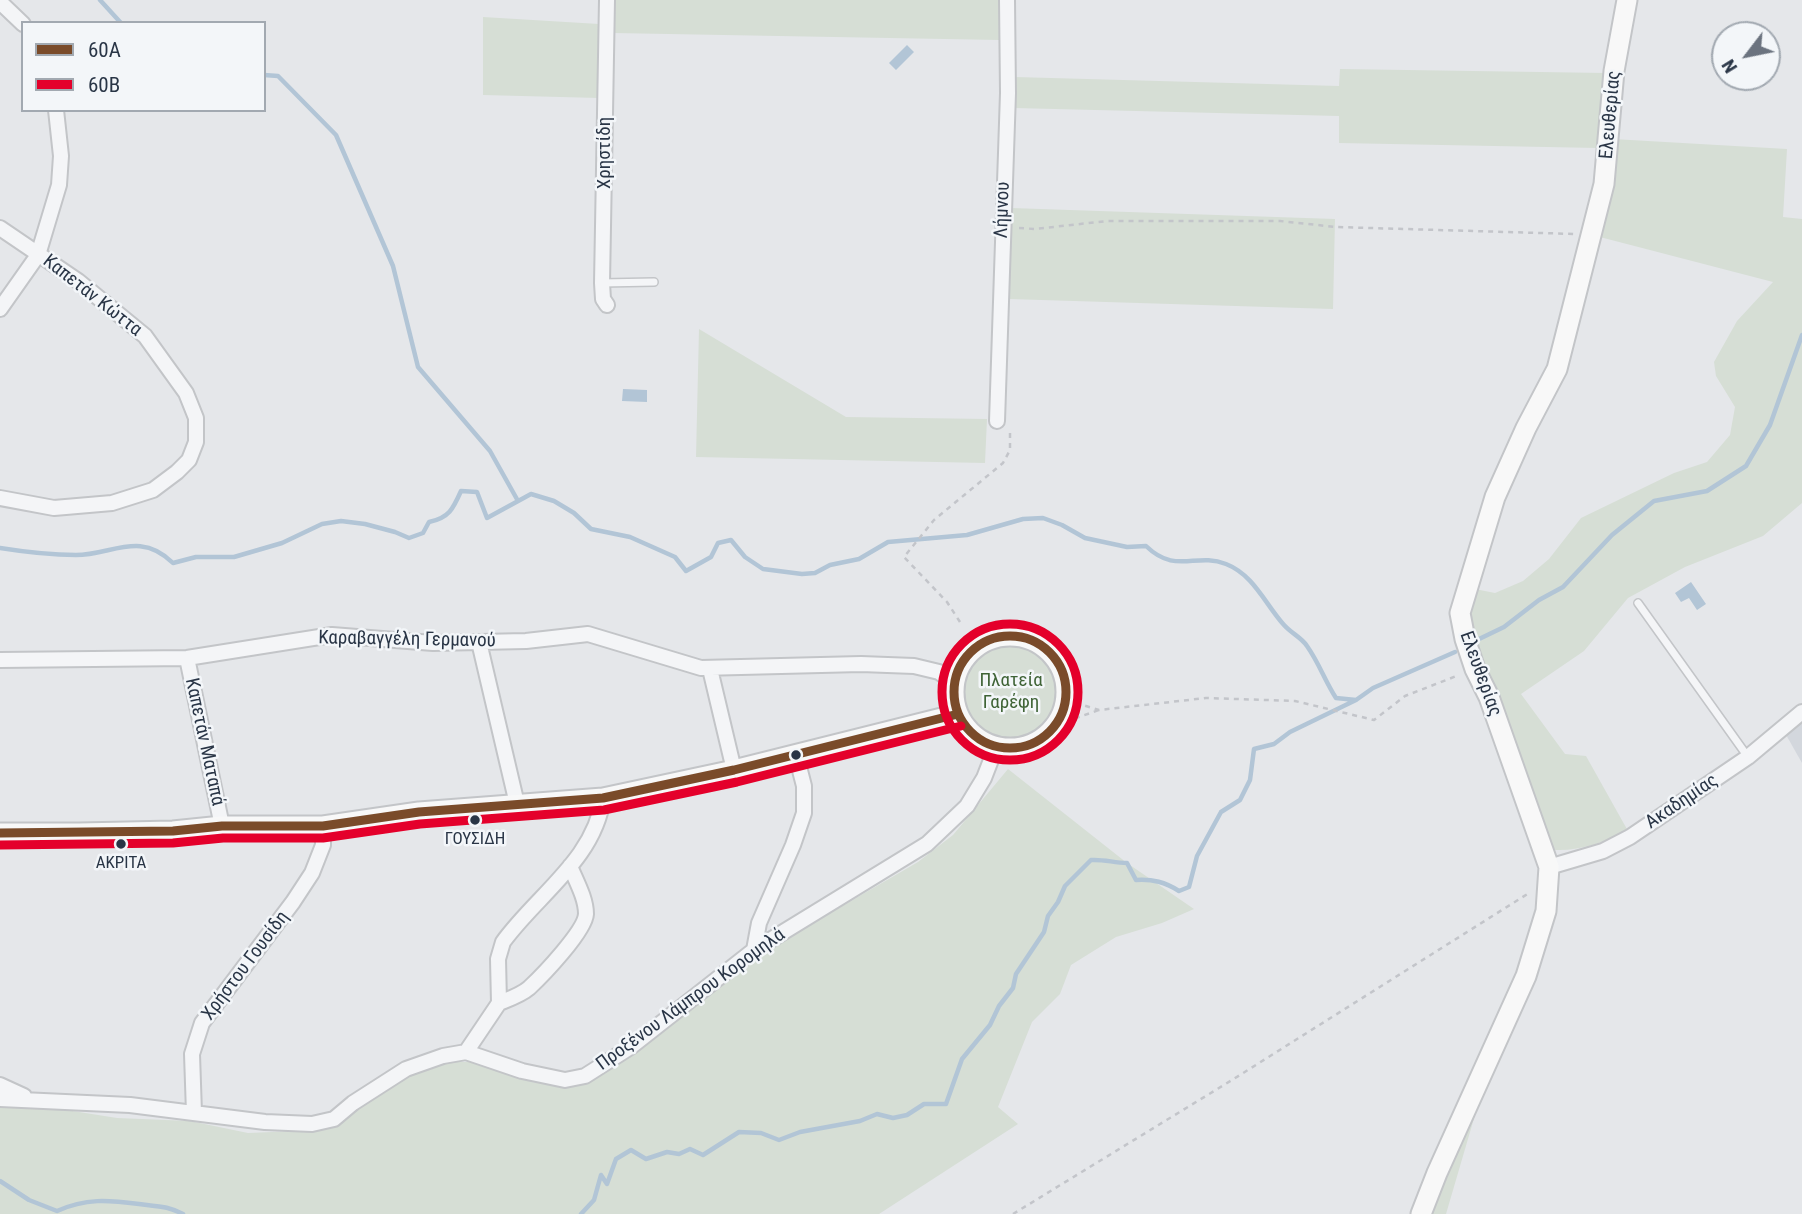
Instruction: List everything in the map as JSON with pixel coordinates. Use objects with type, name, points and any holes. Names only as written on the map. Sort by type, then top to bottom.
[{"type":"street","name":"Χρηστίδη","points":[[607,0],[602,283],[603,299],[607,305]]},
{"type":"street","name":"Λήμνου","points":[[997,421],[1007,93],[1007,0]]},
{"type":"street","name":"Ελευθερίας","points":[[1421,1214],[1526,976],[1546,911],[1549,873],[1489,696],[1475,669],[1460,613],[1495,497],[1526,428],[1557,369],[1604,184],[1614,71],[1627,0]]},
{"type":"street","points":[[0,2],[21,22]]},
{"type":"street","points":[[0,309],[38,255],[59,185],[61,156],[57,112]]},
{"type":"street","name":"Καπετάν Κώττα","points":[[0,228],[78,281],[145,336],[186,393],[196,418],[196,442],[188,460],[153,490],[112,503],[54,508],[0,499]]},
{"type":"street","name":"Καραβαγγέλη Γερμανού","points":[[0,660],[187,658],[332,635],[433,643],[526,641],[588,634],[693,667],[862,664],[914,666],[939,671],[954,683]]},
{"type":"street","points":[[1011,636],[1037,643],[1048,651],[1063,673],[1066,700],[1056,725],[1050,733],[1034,744],[1015,748],[996,747],[973,735],[958,714],[954,683],[965,659],[974,649],[998,637],[1011,636]]},
{"type":"street","points":[[479,642],[517,803]]},
{"type":"street","name":"Καπετάν Ματαπά","points":[[187,658],[222,826]]},
{"type":"street","points":[[710,668],[734,769]]},
{"type":"street","name":"Ακαδημίας","points":[[1549,873],[1630,837],[1748,757],[1802,712]]},
{"type":"street","points":[[0,834],[173,831],[222,826],[323,826],[419,812],[603,798],[796,755],[958,714]]},
{"type":"street","name":"Προξένου Λάμπρου Κορομηλά","points":[[466,1052],[565,1080],[586,1076],[639,1041],[754,950],[911,856],[939,835],[974,795],[996,747]]},
{"type":"street","points":[[754,950],[759,923],[804,813],[804,786],[796,755]]},
{"type":"street","points":[[499,1003],[498,959],[503,942],[570,866],[598,823],[603,798]]},
{"type":"street","name":"Χρήστου Γουσίδη","points":[[194,1113],[192,1054],[202,1023],[312,873],[323,845],[323,826]]},
{"type":"street","points":[[0,1099],[130,1105],[265,1122],[312,1124],[334,1119],[353,1103],[406,1069],[443,1056],[466,1052],[499,1003],[528,989],[574,938],[583,924],[586,913],[583,898],[570,866]]},
{"type":"street","points":[[0,1086],[45,1102]]},
{"type":"lane","points":[[602,283],[654,282]]},
{"type":"lane","points":[[1639,603],[1748,757]]},
{"type":"path","points":[[1003,228],[1035,229],[1108,221],[1280,221],[1336,227],[1592,235]]},
{"type":"path","points":[[960,622],[947,602],[904,557],[934,520],[1003,463],[1010,450],[1010,432],[997,421]]},
{"type":"path","points":[[1056,725],[1099,710],[1206,698],[1295,701],[1374,720],[1405,696],[1475,669]]},
{"type":"path","points":[[1066,700],[1099,710]]},
{"type":"path","points":[[1013,1214],[1233,1080],[1549,873]]},
{"type":"shaded area","points":[[1802,719],[1802,763],[1785,733]]},
{"type":"green space","points":[[613,0],[1000,0],[1000,40],[613,33]]},
{"type":"green space","points":[[483,17],[599,24],[599,98],[483,95]]},
{"type":"green space","points":[[1340,69],[1606,73],[1598,148],[1339,143],[1339,116],[1014,108],[1015,77],[1339,86]]},
{"type":"green space","points":[[1613,139],[1787,149],[1783,217],[1802,219],[1802,503],[1763,536],[1685,567],[1628,598],[1584,651],[1521,694],[1565,754],[1586,756],[1628,831],[1592,845],[1555,850],[1547,841],[1469,635],[1470,588],[1495,593],[1523,581],[1549,559],[1581,518],[1674,473],[1707,462],[1730,435],[1735,407],[1716,376],[1714,362],[1737,321],[1773,282],[1596,236]]},
{"type":"green space","points":[[1011,208],[1335,219],[1333,309],[1009,299]]},
{"type":"green space","points":[[699,329],[846,417],[987,419],[985,463],[696,457]]},
{"type":"green space","name":"Πλατεία Γαρέφη","points":[[1011,642],[1030,646],[1046,657],[1057,673],[1061,692],[1057,711],[1046,727],[1030,738],[1011,742],[992,738],[976,727],[965,711],[961,692],[965,673],[976,657],[992,646]]},
{"type":"green space","points":[[1008,769],[1127,863],[1194,909],[1162,923],[1116,937],[1071,965],[1060,994],[1032,1022],[998,1107],[1018,1124],[879,1214],[0,1214],[0,1107],[41,1106],[117,1118],[190,1121],[248,1133],[325,1128],[416,1069],[450,1062],[474,1062],[532,1082],[574,1084],[632,1053],[745,966],[782,941],[918,862],[953,835]]},
{"type":"green space","points":[[1487,1074],[1446,1214],[1429,1214]]},
{"type":"water","points":[[907,45],[914,52],[896,70],[889,63]]},
{"type":"water","points":[[623,389],[647,390],[647,402],[622,401]]},
{"type":"water","points":[[1691,582],[1706,604],[1697,610],[1689,598],[1681,602],[1675,593]]},
{"type":"waterway","points":[[100,0],[119,21]]},
{"type":"waterway","points":[[266,75],[278,76],[336,135],[393,266],[418,367],[490,451],[518,501]]},
{"type":"waterway","points":[[1477,640],[1504,627],[1539,600],[1563,587],[1612,535],[1654,501],[1707,491],[1746,466],[1770,425],[1802,335]]},
{"type":"waterway","points":[[0,548],[76,555],[137,546],[161,553],[173,563],[196,557],[234,557],[282,543],[322,524],[341,521],[365,524],[409,538],[423,533],[429,522],[446,515],[453,508],[461,491],[477,492],[487,518],[531,494],[554,501],[574,513],[591,529],[630,537],[675,557],[686,571],[711,557],[718,543],[731,540],[745,557],[763,569],[802,574],[815,573],[830,565],[859,559],[888,542],[967,535],[1023,519],[1043,518],[1085,538],[1127,547],[1146,546],[1167,559],[1215,561],[1236,569],[1252,583],[1284,625],[1305,643],[1336,698],[1356,700]]},
{"type":"waterway","points":[[581,1214],[594,1200],[601,1175],[607,1184],[616,1159],[631,1150],[646,1159],[667,1152],[679,1154],[690,1149],[703,1155],[739,1132],[761,1133],[779,1140],[800,1132],[860,1121],[877,1114],[893,1118],[907,1115],[924,1104],[946,1104],[962,1059],[990,1025],[999,1006],[1013,988],[1016,974],[1044,932],[1048,916],[1065,886],[1091,860],[1127,863],[1136,880],[1159,882],[1179,891],[1189,887],[1197,856],[1221,812],[1240,800],[1250,780],[1254,749],[1274,744],[1290,732],[1356,700],[1373,688],[1455,652]]},
{"type":"waterway","points":[[0,1181],[29,1200],[57,1211],[78,1204],[107,1201],[161,1207],[183,1214]]},
{"type":"transit line","name":"60Β","points":[[1010,624],[1036,629],[1058,644],[1073,666],[1078,692],[1073,718],[1058,740],[1036,755],[1010,760],[984,755],[962,740],[947,718],[942,692],[947,666],[962,644],[984,629],[1010,624]]},
{"type":"transit line","name":"60Α","points":[[1010,636],[1031,640],[1050,652],[1062,671],[1066,692],[1062,713],[1050,732],[1031,744],[1010,748],[989,744],[970,732],[958,713],[954,692],[958,671],[970,652],[989,640],[1010,636]]},
{"type":"transit line","name":"60Α","points":[[0,833],[173,831],[222,826],[323,826],[419,812],[603,798],[734,770],[958,714]]},
{"type":"transit line","name":"60Β","points":[[0,845],[173,843],[223,838],[323,838],[420,824],[604,810],[737,782],[961,726]]},
{"type":"place","name":"ΓΟΥΣΙΔΗ","points":[[475,820]]},
{"type":"place","name":"ΑΚΡΙΤΑ","points":[[121,844]]}]
